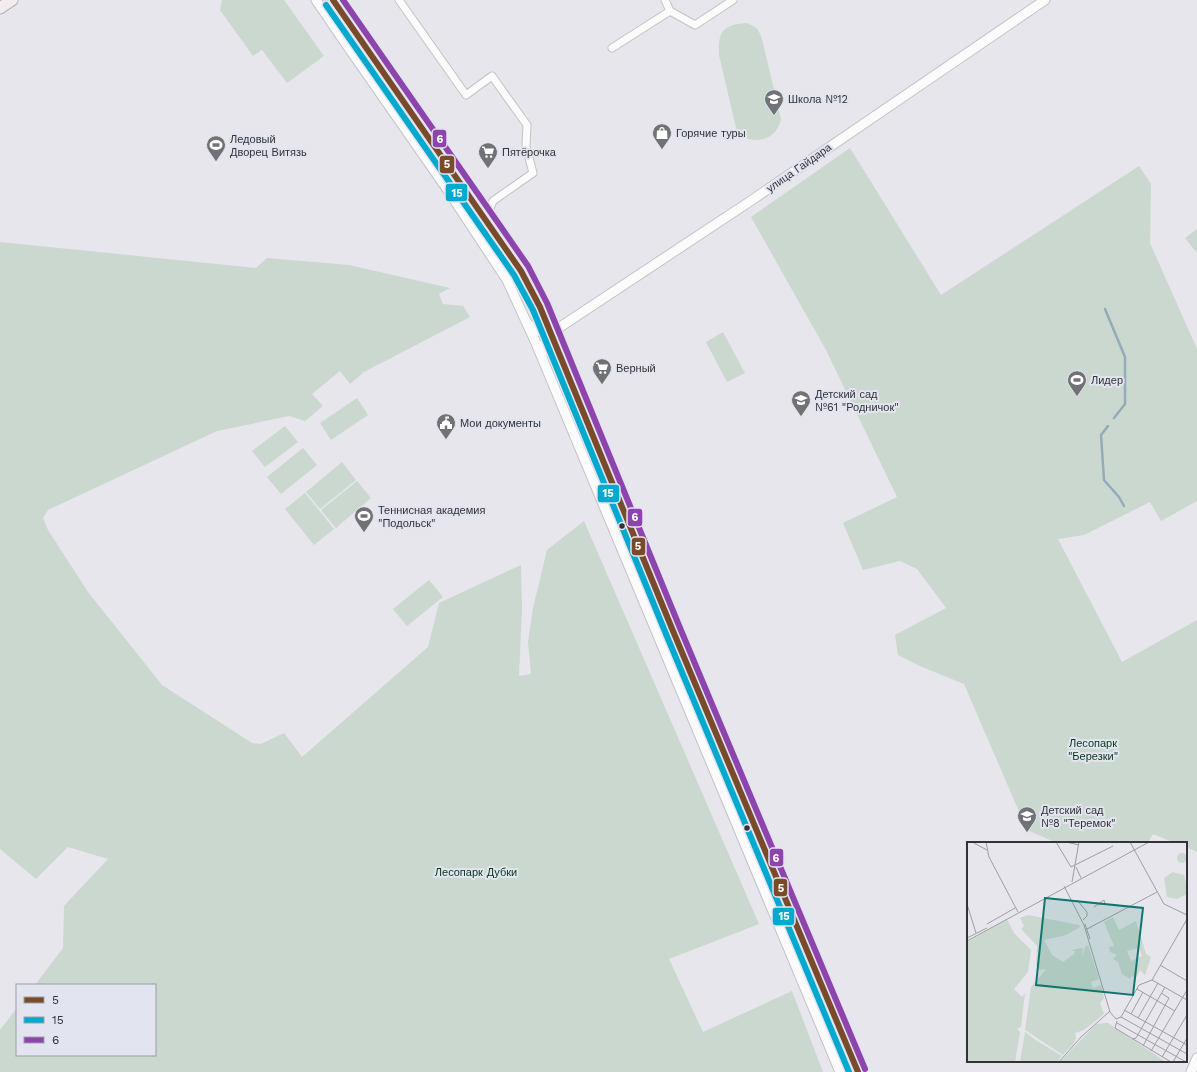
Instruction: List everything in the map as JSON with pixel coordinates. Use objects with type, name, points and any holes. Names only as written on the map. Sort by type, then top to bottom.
[{"type":"main road","points":[[0,8],[12,0]]},
{"type":"street","points":[[316,0],[447,189],[507,280],[542,359],[840,1072]]},
{"type":"street","points":[[333,0],[521,271],[540,307],[858,1072]]},
{"type":"street","points":[[400,0],[466,95],[492,76],[527,125],[526,146],[534,173],[493,201],[485,220]]},
{"type":"street","points":[[665,0],[670,11],[695,25],[733,0]]},
{"type":"street","name":"улица Гайдара","points":[[551,333],[752,200],[1045,0]]},
{"type":"street","points":[[612,48],[670,11]]},
{"type":"street","points":[[346,44],[357,36]]},
{"type":"street","points":[[449,192],[460,184]]},
{"type":"street","points":[[526,322],[534,329],[542,333],[551,333]]},
{"type":"street","points":[[542,359],[542,348],[545,340],[551,333]]},
{"type":"street","points":[[579,447],[594,440]]},
{"type":"street","points":[[1191,1072],[1197,1058]]},
{"type":"green space","points":[[222,0],[284,0],[324,56],[287,83],[262,50],[253,56],[220,10]]},
{"type":"green space","points":[[322,0],[328,0],[347,29],[346,31],[343,32]]},
{"type":"green space","points":[[746,23],[757,28],[762,39],[781,119],[776,131],[773,134],[766,138],[757,140],[746,138],[736,128],[719,55],[719,41],[723,31],[732,26]]},
{"type":"green space","points":[[356,45],[359,45],[450,176],[449,179],[446,180],[355,48]]},
{"type":"green space","name":"Лесопарк \"Березки\"","points":[[850,148],[941,295],[1139,166],[1151,184],[1150,243],[1197,349],[1197,501],[1161,521],[1150,502],[1084,535],[1058,539],[1122,662],[1197,620],[1197,852],[1187,847],[1187,842],[1173,842],[1153,834],[1149,842],[1055,842],[1027,830],[964,684],[922,667],[898,655],[895,635],[946,608],[917,569],[900,561],[863,570],[843,523],[897,497],[826,350],[751,217]]},
{"type":"green space","points":[[463,194],[513,271],[533,307],[528,310],[509,273],[494,249],[458,198]]},
{"type":"green space","points":[[1197,229],[1197,253],[1185,238]]},
{"type":"green space","name":"Лесопарк Дубки","points":[[0,242],[256,268],[267,258],[349,265],[450,288],[439,294],[443,304],[463,306],[470,317],[364,372],[350,384],[340,371],[312,394],[323,406],[305,421],[289,416],[217,431],[48,510],[43,518],[48,530],[88,592],[162,685],[252,743],[261,744],[284,733],[302,757],[428,647],[439,603],[521,565],[522,609],[519,676],[531,674],[528,642],[533,608],[547,550],[584,521],[759,924],[669,959],[703,1032],[792,991],[823,1072],[0,1072],[0,1030],[16,1009],[16,1056],[156,1056],[156,984],[36,984],[63,948],[64,906],[108,859],[68,847],[36,879],[0,849]]},
{"type":"green space","points":[[723,332],[745,373],[727,382],[706,342]]},
{"type":"green space","points":[[552,361],[557,364],[582,422],[580,427],[575,426],[550,367]]},
{"type":"green space","points":[[357,398],[368,415],[331,440],[320,423]]},
{"type":"green space","points":[[285,426],[298,442],[265,467],[252,451]]},
{"type":"green space","points":[[303,448],[317,465],[281,494],[267,477]]},
{"type":"green space","points":[[592,456],[595,456],[604,478],[599,481],[590,459]]},
{"type":"green space","points":[[342,462],[356,480],[320,509],[306,492]]},
{"type":"green space","points":[[357,481],[371,498],[336,528],[321,510]]},
{"type":"green space","points":[[607,484],[724,766],[718,768],[662,636],[601,486]]},
{"type":"green space","points":[[305,493],[334,529],[314,545],[285,509]]},
{"type":"green space","points":[[429,580],[443,597],[407,626],[393,609]]},
{"type":"green space","points":[[726,772],[785,913],[780,915],[721,774]]},
{"type":"green space","points":[[788,919],[852,1072],[845,1072],[782,921]]},
{"type":"waterway","points":[[1105,309],[1125,357],[1125,404],[1114,418]]},
{"type":"waterway","points":[[1108,426],[1101,435],[1104,480],[1119,497],[1124,506]]},
{"type":"transit line","name":"5","points":[[333,0],[521,271],[540,307],[673,631],[858,1072]]},
{"type":"transit line","name":"6","points":[[343,0],[528,266],[547,303],[680,628],[865,1069]]},
{"type":"transit line","name":"15","points":[[326,5],[514,275],[533,310],[666,634],[849,1072]]},
{"type":"place","name":"Школа №12","points":[[774,116]]},
{"type":"place","name":"Горячие туры","points":[[662,150]]},
{"type":"place","name":"Ледовый Дворец Витязь","points":[[216,162]]},
{"type":"place","name":"Пятёрочка","points":[[488,169]]},
{"type":"place","name":"Верный","points":[[602,385]]},
{"type":"place","name":"Лидер","points":[[1077,397]]},
{"type":"place","name":"Детский сад №61 \"Родничок\"","points":[[801,417]]},
{"type":"place","name":"Мои документы","points":[[446,440]]},
{"type":"place","name":"Теннисная академия \"Подольск\"","points":[[364,533]]},
{"type":"place","name":"Детский сад №8 \"Теремок\"","points":[[1027,833]]}]
